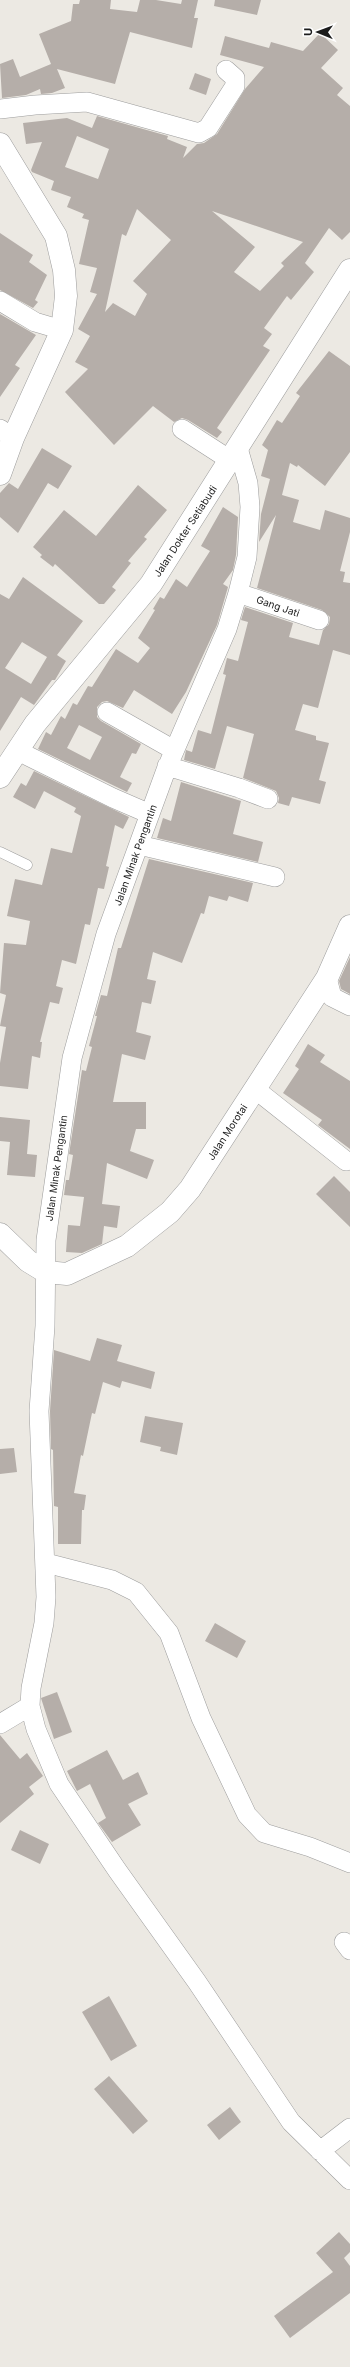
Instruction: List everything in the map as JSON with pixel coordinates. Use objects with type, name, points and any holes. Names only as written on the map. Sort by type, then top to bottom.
[{"type":"street","points":[[0,110],[35,105],[87,102],[199,133],[208,128],[235,86],[235,78],[226,70]]},
{"type":"street","points":[[0,144],[56,236],[64,270],[66,296],[62,330],[6,434],[0,474]]},
{"type":"street","name":"Jalan Dokter Setiabudi","points":[[0,777],[35,724],[151,584],[350,270]]},
{"type":"street","points":[[0,301],[35,322],[62,330]]},
{"type":"street","points":[[182,429],[234,454]]},
{"type":"street","name":"Jalan Minak Pengantin","points":[[234,454],[248,483],[250,507],[247,557],[238,593],[227,629],[171,758],[106,934],[72,1058],[46,1240],[46,1272],[39,1411],[41,1488],[46,1563],[44,1623],[31,1688],[30,1706],[36,1729],[59,1784],[117,1870],[197,1982],[291,2122],[350,2180]]},
{"type":"street","name":"Gang Jati","points":[[238,593],[318,620]]},
{"type":"street","points":[[107,712],[171,758],[268,799]]},
{"type":"street","points":[[28,756],[113,798],[150,814]]},
{"type":"street","points":[[139,845],[275,877]]},
{"type":"street","name":"Jalan Morotai","points":[[46,1272],[67,1274],[127,1246],[154,1227],[170,1212],[190,1189],[327,978],[350,926]]},
{"type":"street","points":[[327,978],[332,997],[350,1006]]},
{"type":"street","points":[[255,1089],[346,1162]]},
{"type":"street","points":[[0,1234],[28,1261],[46,1272]]},
{"type":"street","points":[[46,1563],[112,1580],[136,1592],[169,1633],[201,1718],[247,1815],[264,1833],[310,1847],[350,1863]]},
{"type":"street","points":[[0,1724],[30,1706]]},
{"type":"street","points":[[320,2151],[350,2128]]},
{"type":"lane","points":[[0,852],[27,865]]},
{"type":"building","points":[[80,0],[111,0],[110,9],[137,12],[140,0],[156,0],[181,4],[182,0],[198,0],[194,18],[198,18],[192,48],[130,32],[115,84],[57,69],[65,88],[52,93],[41,94],[40,89],[26,95],[2,98],[0,64],[13,59],[20,77],[51,64],[39,34],[71,21],[73,4],[79,4]]},
{"type":"building","points":[[215,0],[261,0],[257,15],[214,6]]},
{"type":"building","points":[[320,33],[338,50],[321,68],[343,88],[337,95],[350,106],[350,232],[342,240],[329,228],[305,263],[314,272],[291,300],[287,296],[264,328],[272,334],[263,346],[270,350],[217,428],[222,432],[217,438],[188,420],[182,418],[174,422],[153,406],[114,445],[65,392],[88,369],[75,362],[90,336],[78,329],[97,294],[90,292],[97,268],[79,264],[89,220],[82,218],[84,214],[67,207],[71,197],[51,190],[54,181],[32,172],[31,170],[42,142],[26,144],[23,123],[67,118],[92,128],[97,116],[168,136],[167,139],[187,147],[183,158],[197,144],[204,143],[217,134],[245,89],[264,67],[220,55],[225,36],[269,48],[271,42],[303,51]],"holes":[[[77,136],[109,149],[98,179],[65,167]],[[137,209],[171,240],[133,281],[147,294],[135,316],[113,303],[105,312],[122,234],[126,236]],[[212,211],[303,242],[281,263],[284,266],[260,291],[234,272],[255,247]]]},
{"type":"building","points":[[195,73],[211,79],[206,95],[189,89]]},
{"type":"building","points":[[0,233],[33,255],[29,262],[47,275],[35,300],[38,302],[33,308],[0,290]]},
{"type":"building","points":[[0,314],[36,335],[15,365],[20,368],[0,397]]},
{"type":"building","points":[[329,351],[350,366],[350,452],[325,486],[298,465],[297,467],[290,463],[282,495],[299,500],[293,522],[320,530],[325,510],[350,518],[350,532],[340,571],[345,572],[343,582],[350,583],[350,655],[333,650],[318,708],[303,704],[295,730],[316,736],[316,740],[329,743],[319,780],[326,782],[320,804],[292,797],[289,806],[278,803],[279,798],[276,791],[243,778],[254,734],[227,726],[215,769],[184,760],[186,750],[192,752],[198,730],[211,734],[226,675],[223,674],[227,658],[238,661],[248,622],[241,620],[245,607],[293,623],[289,637],[319,645],[323,630],[329,624],[330,617],[322,610],[257,588],[276,515],[259,542],[261,514],[270,479],[261,476],[268,450],[262,445],[277,420],[282,423],[300,396],[296,393]]},
{"type":"building","points":[[42,448],[72,466],[58,489],[48,483],[18,533],[0,517],[0,493],[9,483],[18,489]]},
{"type":"building","points":[[138,485],[167,510],[144,537],[147,539],[128,561],[131,563],[112,587],[116,590],[104,604],[99,604],[55,564],[53,567],[40,557],[42,555],[33,547],[64,510],[96,536]]},
{"type":"building","points":[[223,507],[238,517],[236,555],[233,570],[223,584],[228,587],[217,625],[186,692],[172,714],[134,690],[123,708],[107,701],[102,702],[97,707],[97,717],[101,721],[141,744],[136,754],[132,753],[120,777],[132,783],[127,792],[38,749],[46,732],[51,735],[61,716],[65,719],[73,703],[77,705],[88,686],[92,687],[116,649],[138,663],[150,648],[138,638],[155,610],[153,609],[160,597],[164,599],[176,579],[187,587],[210,551],[201,546]],"holes":[[[79,725],[102,737],[90,760],[67,748]]]},
{"type":"building","points":[[23,577],[83,621],[57,655],[66,661],[55,680],[52,680],[34,705],[21,697],[0,731],[0,594],[9,599]],"holes":[[[22,642],[47,657],[31,684],[5,668]]]},
{"type":"building","points":[[34,771],[129,817],[123,829],[115,825],[106,866],[109,867],[104,889],[98,888],[90,925],[85,924],[76,964],[62,960],[56,986],[63,988],[59,1004],[50,1002],[40,1042],[42,1042],[40,1058],[32,1056],[28,1089],[0,1086],[0,1063],[6,1027],[0,1026],[6,995],[0,993],[4,943],[26,945],[30,921],[7,916],[15,879],[42,885],[51,848],[72,853],[81,816],[74,812],[76,808],[44,791],[35,809],[13,797],[21,783],[26,786]]},
{"type":"building","points":[[181,782],[241,801],[233,834],[263,842],[258,862],[157,838],[163,818],[171,821]]},
{"type":"building","points":[[149,859],[253,883],[248,902],[229,896],[227,901],[209,896],[204,914],[201,913],[182,963],[153,952],[147,979],[156,981],[151,1004],[142,1002],[136,1032],[151,1036],[145,1060],[122,1054],[113,1102],[146,1102],[146,1129],[136,1129],[130,1151],[154,1160],[147,1179],[107,1163],[102,1204],[120,1206],[117,1228],[104,1226],[102,1244],[82,1253],[66,1252],[68,1225],[80,1226],[84,1197],[64,1195],[66,1180],[69,1180],[73,1155],[69,1154],[82,1070],[86,1071],[92,1047],[89,1046],[101,995],[107,996],[118,948],[121,948]]},
{"type":"building","points":[[350,957],[350,994],[341,989],[339,981]]},
{"type":"building","points":[[308,1044],[325,1055],[320,1062],[350,1081],[350,1149],[318,1125],[322,1120],[283,1093],[299,1069],[295,1066]]},
{"type":"building","points":[[0,1117],[30,1120],[27,1154],[37,1155],[35,1177],[7,1175],[10,1142],[0,1141]]},
{"type":"building","points":[[334,1176],[350,1192],[350,1227],[316,1194]]},
{"type":"building","points":[[97,1338],[122,1345],[117,1361],[155,1372],[151,1389],[122,1381],[120,1388],[103,1382],[95,1414],[92,1413],[83,1456],[81,1455],[74,1493],[86,1495],[84,1510],[82,1510],[81,1544],[58,1544],[58,1507],[54,1506],[53,1450],[51,1449],[50,1411],[54,1350],[90,1361]]},
{"type":"building","points":[[145,1416],[183,1423],[177,1455],[160,1451],[161,1447],[140,1442]]},
{"type":"building","points":[[14,1448],[17,1472],[0,1474],[0,1449]]},
{"type":"building","points":[[215,1623],[246,1641],[237,1658],[205,1641]]},
{"type":"building","points":[[57,1692],[72,1732],[54,1739],[41,1698]]},
{"type":"building","points":[[0,1735],[20,1759],[27,1753],[43,1776],[29,1787],[34,1794],[0,1823]]},
{"type":"building","points":[[107,1750],[123,1780],[138,1772],[148,1794],[128,1804],[141,1825],[112,1842],[98,1823],[106,1818],[90,1784],[77,1791],[67,1771]]},
{"type":"building","points":[[20,1830],[49,1844],[40,1864],[11,1850]]},
{"type":"building","points":[[109,1996],[137,2046],[111,2061],[82,2012]]},
{"type":"building","points":[[109,2076],[148,2121],[133,2134],[94,2089]]},
{"type":"building","points":[[230,2107],[241,2122],[219,2140],[207,2125]]},
{"type":"building","points":[[339,2232],[350,2244],[350,2252],[344,2258],[350,2266],[350,2293],[290,2338],[274,2316],[333,2272],[316,2253]]}]
